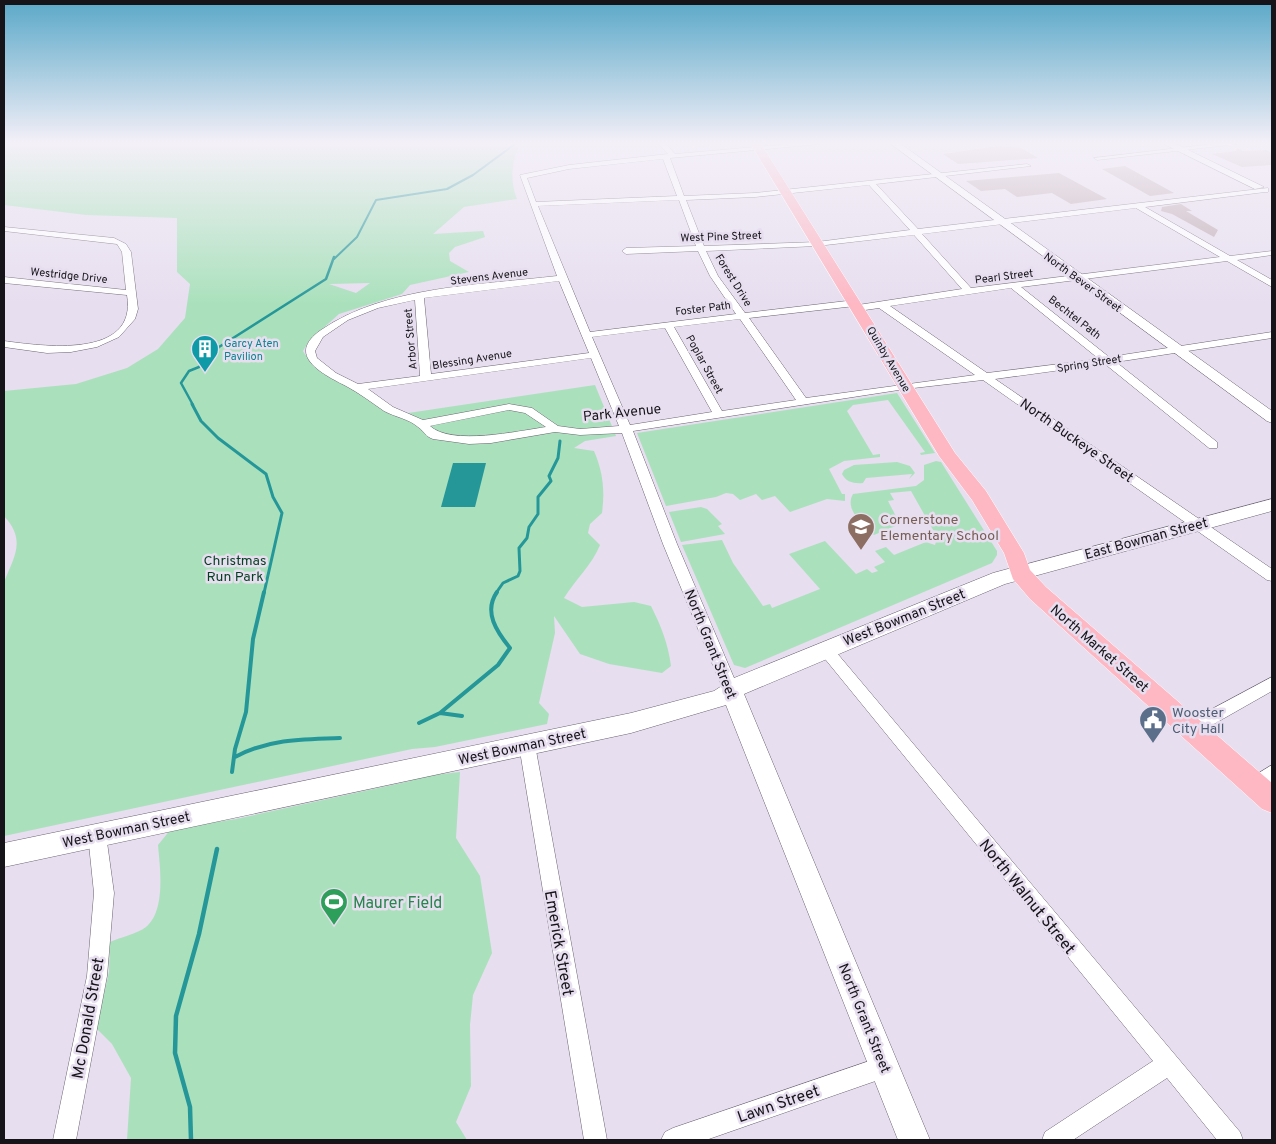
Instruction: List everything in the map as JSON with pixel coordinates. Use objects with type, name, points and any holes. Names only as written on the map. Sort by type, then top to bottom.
[{"type":"main road","name":"Quinby Avenue","points":[[789,197],[953,463],[963,472],[984,504],[1014,553],[1021,573]]},
{"type":"main road","name":"North Market Street","points":[[1021,573],[1038,593],[1192,728],[1266,786]]},
{"type":"street","name":"North Grant Street","points":[[531,197],[914,1140]]},
{"type":"street","points":[[533,204],[694,197]]},
{"type":"street","points":[[883,197],[969,291]]},
{"type":"street","name":"North Bever Street","points":[[967,197],[1272,418]]},
{"type":"street","name":"West Pine Street","points":[[626,251],[817,244],[1202,197]]},
{"type":"street","name":"Forest Drive","points":[[683,198],[701,249],[714,276],[803,402]]},
{"type":"street","points":[[1137,205],[1272,284]]},
{"type":"street","points":[[4,229],[114,240],[124,244],[127,249],[127,276],[133,310],[126,326],[102,341],[61,350],[4,344]]},
{"type":"street","name":"Pearl Street","points":[[857,306],[1272,253]]},
{"type":"street","name":"Stevens Avenue","points":[[354,388],[321,368],[312,359],[310,351],[313,343],[328,329],[345,318],[375,306],[419,296],[562,278]]},
{"type":"street","name":"Westridge Drive","points":[[4,280],[131,293]]},
{"type":"street","name":"Bechtel Path","points":[[1014,286],[1108,359],[1212,445]]},
{"type":"street","name":"Arbor Street","points":[[419,296],[426,379]]},
{"type":"street","name":"North Buckeye Street","points":[[882,304],[1272,576]]},
{"type":"street","name":"Foster Path","points":[[585,334],[741,316],[857,306]]},
{"type":"street","name":"Poplar Street","points":[[668,325],[720,415]]},
{"type":"street","name":"Spring Street","points":[[905,386],[986,377],[1272,335]]},
{"type":"street","name":"Blessing Avenue","points":[[354,388],[594,354]]},
{"type":"street","points":[[373,398],[385,384]]},
{"type":"street","name":"Park Avenue","points":[[354,388],[389,409],[422,424],[433,435],[469,440],[512,437],[555,429],[580,432],[626,429],[905,386]]},
{"type":"street","points":[[422,424],[509,407],[520,407],[536,412],[555,429]]},
{"type":"street","name":"East Bowman Street","points":[[1021,573],[1193,521],[1272,505]]},
{"type":"street","name":"West Bowman Street","points":[[4,855],[631,723],[720,698],[742,684],[1000,578],[1021,573]]},
{"type":"street","name":"North Walnut Street","points":[[826,650],[1167,1065],[1232,1140]]},
{"type":"street","points":[[1192,728],[1272,683]]},
{"type":"street","name":"Emerick Street","points":[[526,745],[596,1140]]},
{"type":"street","name":"Mc Donald Street","points":[[64,1140],[97,976],[104,893],[97,835]]},
{"type":"street","points":[[1053,1140],[1167,1065]]},
{"type":"street","name":"Lawn Street","points":[[673,1140],[884,1067]]},
{"type":"green space","name":"Christmas Run Park","points":[[4,197],[517,197],[517,199],[464,207],[433,234],[483,231],[485,237],[455,247],[449,253],[450,261],[469,272],[410,285],[402,294],[339,314],[309,341],[303,351],[331,376],[395,415],[595,385],[616,436],[585,441],[574,448],[594,451],[601,474],[603,505],[602,513],[590,524],[588,533],[600,545],[593,559],[564,598],[582,607],[634,602],[651,606],[664,635],[671,666],[662,673],[609,664],[580,654],[554,616],[555,633],[539,703],[549,714],[547,724],[435,747],[412,749],[4,836],[4,582],[15,556],[17,540],[11,525],[4,516],[4,391],[76,384],[127,368],[158,349],[185,318],[190,284],[177,272],[177,218],[86,215],[4,205]],"holes":[[[370,283],[356,293],[329,284]]]},
{"type":"green space","points":[[897,393],[935,453],[921,455],[920,453],[925,452],[888,400],[853,405],[847,411],[873,455],[880,454],[880,457],[844,461],[829,469],[842,494],[845,494],[845,501],[827,499],[790,512],[775,496],[762,500],[756,494],[740,500],[733,494],[726,493],[716,497],[666,506],[637,433]]},
{"type":"green space","points":[[936,461],[941,462],[997,551],[997,555],[992,563],[745,668],[734,665],[682,545],[722,540],[733,563],[763,606],[770,604],[772,608],[820,589],[789,554],[825,541],[856,574],[867,569],[872,573],[878,571],[874,567],[885,562],[875,551],[886,547],[894,555],[926,542],[935,545],[939,532],[933,530],[911,491],[890,493],[894,500],[888,501],[899,522],[898,525],[874,535],[856,516],[851,506],[851,500],[853,494],[916,486],[924,480],[924,465]]},
{"type":"green space","points":[[897,462],[910,466],[915,473],[909,479],[912,474],[866,478],[863,483],[848,481],[842,474],[844,470],[854,465]]},
{"type":"green space","points":[[701,507],[707,509],[722,524],[718,526],[725,534],[681,542],[669,512]]},
{"type":"green space","name":"Maurer Field","points":[[460,772],[456,838],[480,876],[492,953],[473,995],[470,1025],[471,1086],[456,1122],[467,1140],[127,1140],[131,1078],[112,1044],[96,1028],[109,972],[110,942],[134,934],[146,927],[157,911],[160,888],[158,845],[171,829],[236,819],[410,781],[416,777]]},
{"type":"shaded area","points":[[453,463],[486,463],[475,507],[441,507]]},
{"type":"building","points":[[1060,197],[1104,197],[1107,199],[1071,204]]},
{"type":"building","points":[[1181,204],[1192,211],[1186,211],[1218,230],[1214,237],[1172,214],[1161,211],[1162,207]]},
{"type":"waterway","points":[[334,259],[357,237],[376,200],[393,197]]},
{"type":"waterway","points":[[193,405],[181,383],[189,371],[199,367],[219,347],[326,279],[334,257]]},
{"type":"waterway","points":[[192,404],[201,421],[218,438],[266,474],[273,497],[282,513],[264,593]]},
{"type":"waterway","points":[[496,593],[503,583],[518,576],[520,571],[519,548],[527,538],[529,527],[538,514],[538,497],[551,481],[549,476],[558,458],[560,441]]},
{"type":"waterway","points":[[232,772],[235,749],[246,712],[253,639],[264,592]]},
{"type":"waterway","points":[[440,713],[498,665],[510,648],[493,622],[491,607],[497,592]]},
{"type":"waterway","points":[[419,723],[440,713]]},
{"type":"waterway","points":[[440,713],[462,716]]},
{"type":"waterway","points":[[235,757],[273,743],[340,738]]},
{"type":"waterway","points":[[191,1140],[190,1107],[175,1053],[176,1016],[199,934],[217,849]]},
{"type":"place","name":"Garcy Aten Pavilion","points":[[205,373]]},
{"type":"place","name":"Cornerstone Elementary School","points":[[861,551]]},
{"type":"place","name":"Wooster City Hall","points":[[1153,744]]},
{"type":"place","name":"Maurer Field","points":[[334,926]]}]
